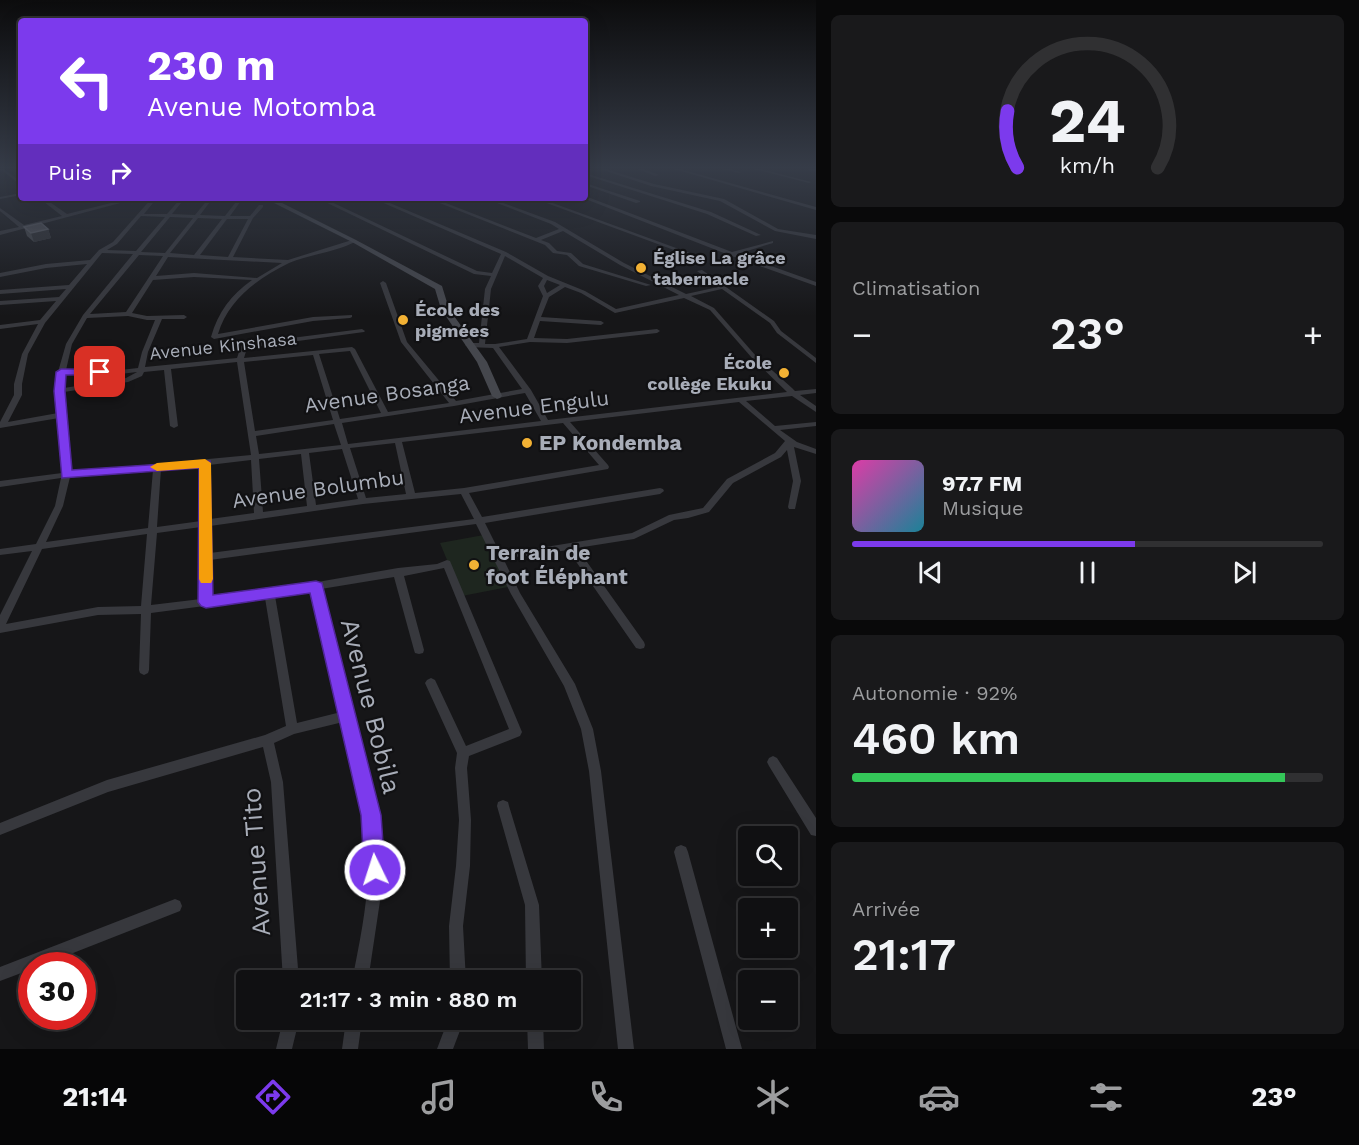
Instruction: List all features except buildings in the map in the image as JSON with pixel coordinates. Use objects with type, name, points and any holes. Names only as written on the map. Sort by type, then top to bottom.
[{"type":"street","points":[[11,218],[23,227]]},
{"type":"street","points":[[0,233],[58,218]]},
{"type":"street","points":[[1,426],[18,396],[18,384],[25,354],[42,322],[101,251],[115,243],[138,218]]},
{"type":"street","points":[[0,627],[59,506],[66,475],[60,391],[61,372],[69,344],[85,316],[166,218]]},
{"type":"street","points":[[128,314],[167,254],[195,218]]},
{"type":"street","points":[[197,255],[224,218],[251,218],[230,258]]},
{"type":"street","points":[[307,218],[439,288],[445,309],[482,362],[497,396]]},
{"type":"street","points":[[361,218],[476,273],[493,275]]},
{"type":"street","points":[[421,218],[504,253],[546,277],[583,292],[610,310],[620,312],[724,287]]},
{"type":"street","points":[[479,218],[547,244],[556,252],[569,254],[581,265],[648,285]]},
{"type":"street","points":[[536,218],[564,229],[622,264],[712,309],[754,357],[816,410]]},
{"type":"street","points":[[590,218],[695,256]]},
{"type":"street","points":[[640,218],[730,254],[807,278],[816,284]]},
{"type":"street","points":[[721,218],[758,235]]},
{"type":"street","points":[[755,218],[777,230],[816,237]]},
{"type":"street","points":[[535,240],[564,229]]},
{"type":"street","points":[[350,316],[214,336],[219,318],[229,303],[249,283],[288,262],[354,241]]},
{"type":"street","points":[[730,254],[771,242]]},
{"type":"street","points":[[101,251],[288,262]]},
{"type":"street","points":[[482,345],[488,289],[504,253]]},
{"type":"street","points":[[0,274],[46,266],[92,262]]},
{"type":"street","points":[[700,271],[772,322],[779,332],[816,361]]},
{"type":"street","points":[[151,278],[194,275],[257,279]]},
{"type":"street","points":[[546,277],[541,286],[546,296]]},
{"type":"street","points":[[383,283],[404,342],[454,404]]},
{"type":"street","points":[[530,340],[546,296],[565,284]]},
{"type":"street","points":[[0,292],[70,287]]},
{"type":"street","points":[[0,303],[59,299]]},
{"type":"street","points":[[85,316],[128,314],[159,318],[184,317]]},
{"type":"street","points":[[60,391],[128,380],[140,375],[145,352],[159,318]]},
{"type":"street","points":[[538,319],[601,323]]},
{"type":"street","points":[[0,327],[42,322]]},
{"type":"street","points":[[244,346],[362,330]]},
{"type":"street","points":[[468,345],[495,346],[530,340],[567,341],[657,331]]},
{"type":"street","points":[[239,333],[244,346],[240,360],[255,457],[260,515]]},
{"type":"street","points":[[495,346],[527,390],[546,423]]},
{"type":"street","name":"Avenue Kinshasa","points":[[61,372],[142,369],[352,349],[385,414]]},
{"type":"street","points":[[315,352],[363,501]]},
{"type":"street","points":[[167,367],[174,426]]},
{"type":"street","name":"Avenue Bosanga","points":[[251,434],[454,404],[527,390]]},
{"type":"street","name":"Avenue Engulu","points":[[0,484],[66,475],[305,452],[816,391]]},
{"type":"street","points":[[740,399],[789,442],[802,449],[816,452]]},
{"type":"street","points":[[1,426],[62,415]]},
{"type":"street","name":"Avenue Bolumbu","points":[[0,552],[363,501],[464,491],[605,467],[565,421]]},
{"type":"street","points":[[775,428],[816,424]]},
{"type":"street","points":[[398,441],[411,495]]},
{"type":"street","points":[[789,442],[797,481],[792,507]]},
{"type":"street","points":[[496,555],[527,553],[634,536],[672,517],[706,510],[730,481],[778,455],[789,442]]},
{"type":"street","points":[[305,452],[312,509]]},
{"type":"street","points":[[205,463],[206,602]]},
{"type":"street","points":[[144,670],[144,609],[157,467]]},
{"type":"street","points":[[464,491],[496,555],[569,684],[587,729],[595,771],[626,1049]]},
{"type":"street","points":[[206,557],[479,521],[660,491]]},
{"type":"street","points":[[570,546],[640,645]]},
{"type":"street","points":[[0,627],[98,611],[114,613],[316,587],[439,567],[447,563],[516,732],[464,753]]},
{"type":"street","points":[[398,572],[419,650]]},
{"type":"street","name":"Avenue Bobila","points":[[316,587],[371,815],[375,870],[373,901],[362,970]]},
{"type":"street","points":[[269,593],[292,729]]},
{"type":"street","points":[[431,683],[464,753],[461,768],[465,831],[456,926],[458,970]]},
{"type":"street","points":[[0,829],[107,786],[267,740],[292,729],[347,716]]},
{"type":"street","name":"Avenue Tito","points":[[267,740],[277,782],[290,970]]},
{"type":"street","points":[[773,762],[816,830]]},
{"type":"street","points":[[503,806],[532,905],[534,970]]},
{"type":"street","points":[[681,852],[734,1049]]},
{"type":"street","points":[[0,974],[175,906]]},
{"type":"street","points":[[284,1049],[289,1030]]},
{"type":"street","points":[[350,1049],[353,1030]]},
{"type":"street","points":[[445,1049],[452,1030]]},
{"type":"street","points":[[535,1030],[536,1049]]},
{"type":"shaded area","name":"Terrain de foot Éléphant","points":[[484,535],[508,587],[462,596],[440,543]]},
{"type":"slow traffic","points":[[157,467],[205,463],[206,579]]},
{"type":"place","name":"Église La grâce tabernacle","points":[[641,268]]},
{"type":"place","name":"École des pigmées","points":[[403,320]]},
{"type":"place","name":"École collège Ekuku","points":[[784,373]]},
{"type":"place","name":"EP Kondemba","points":[[527,443]]},
{"type":"place","name":"Terrain de foot Éléphant","points":[[474,565]]},
{"type":"route","points":[[100,372],[61,372],[60,391],[66,475],[205,463],[206,602],[316,587],[371,815],[375,870]]}]
